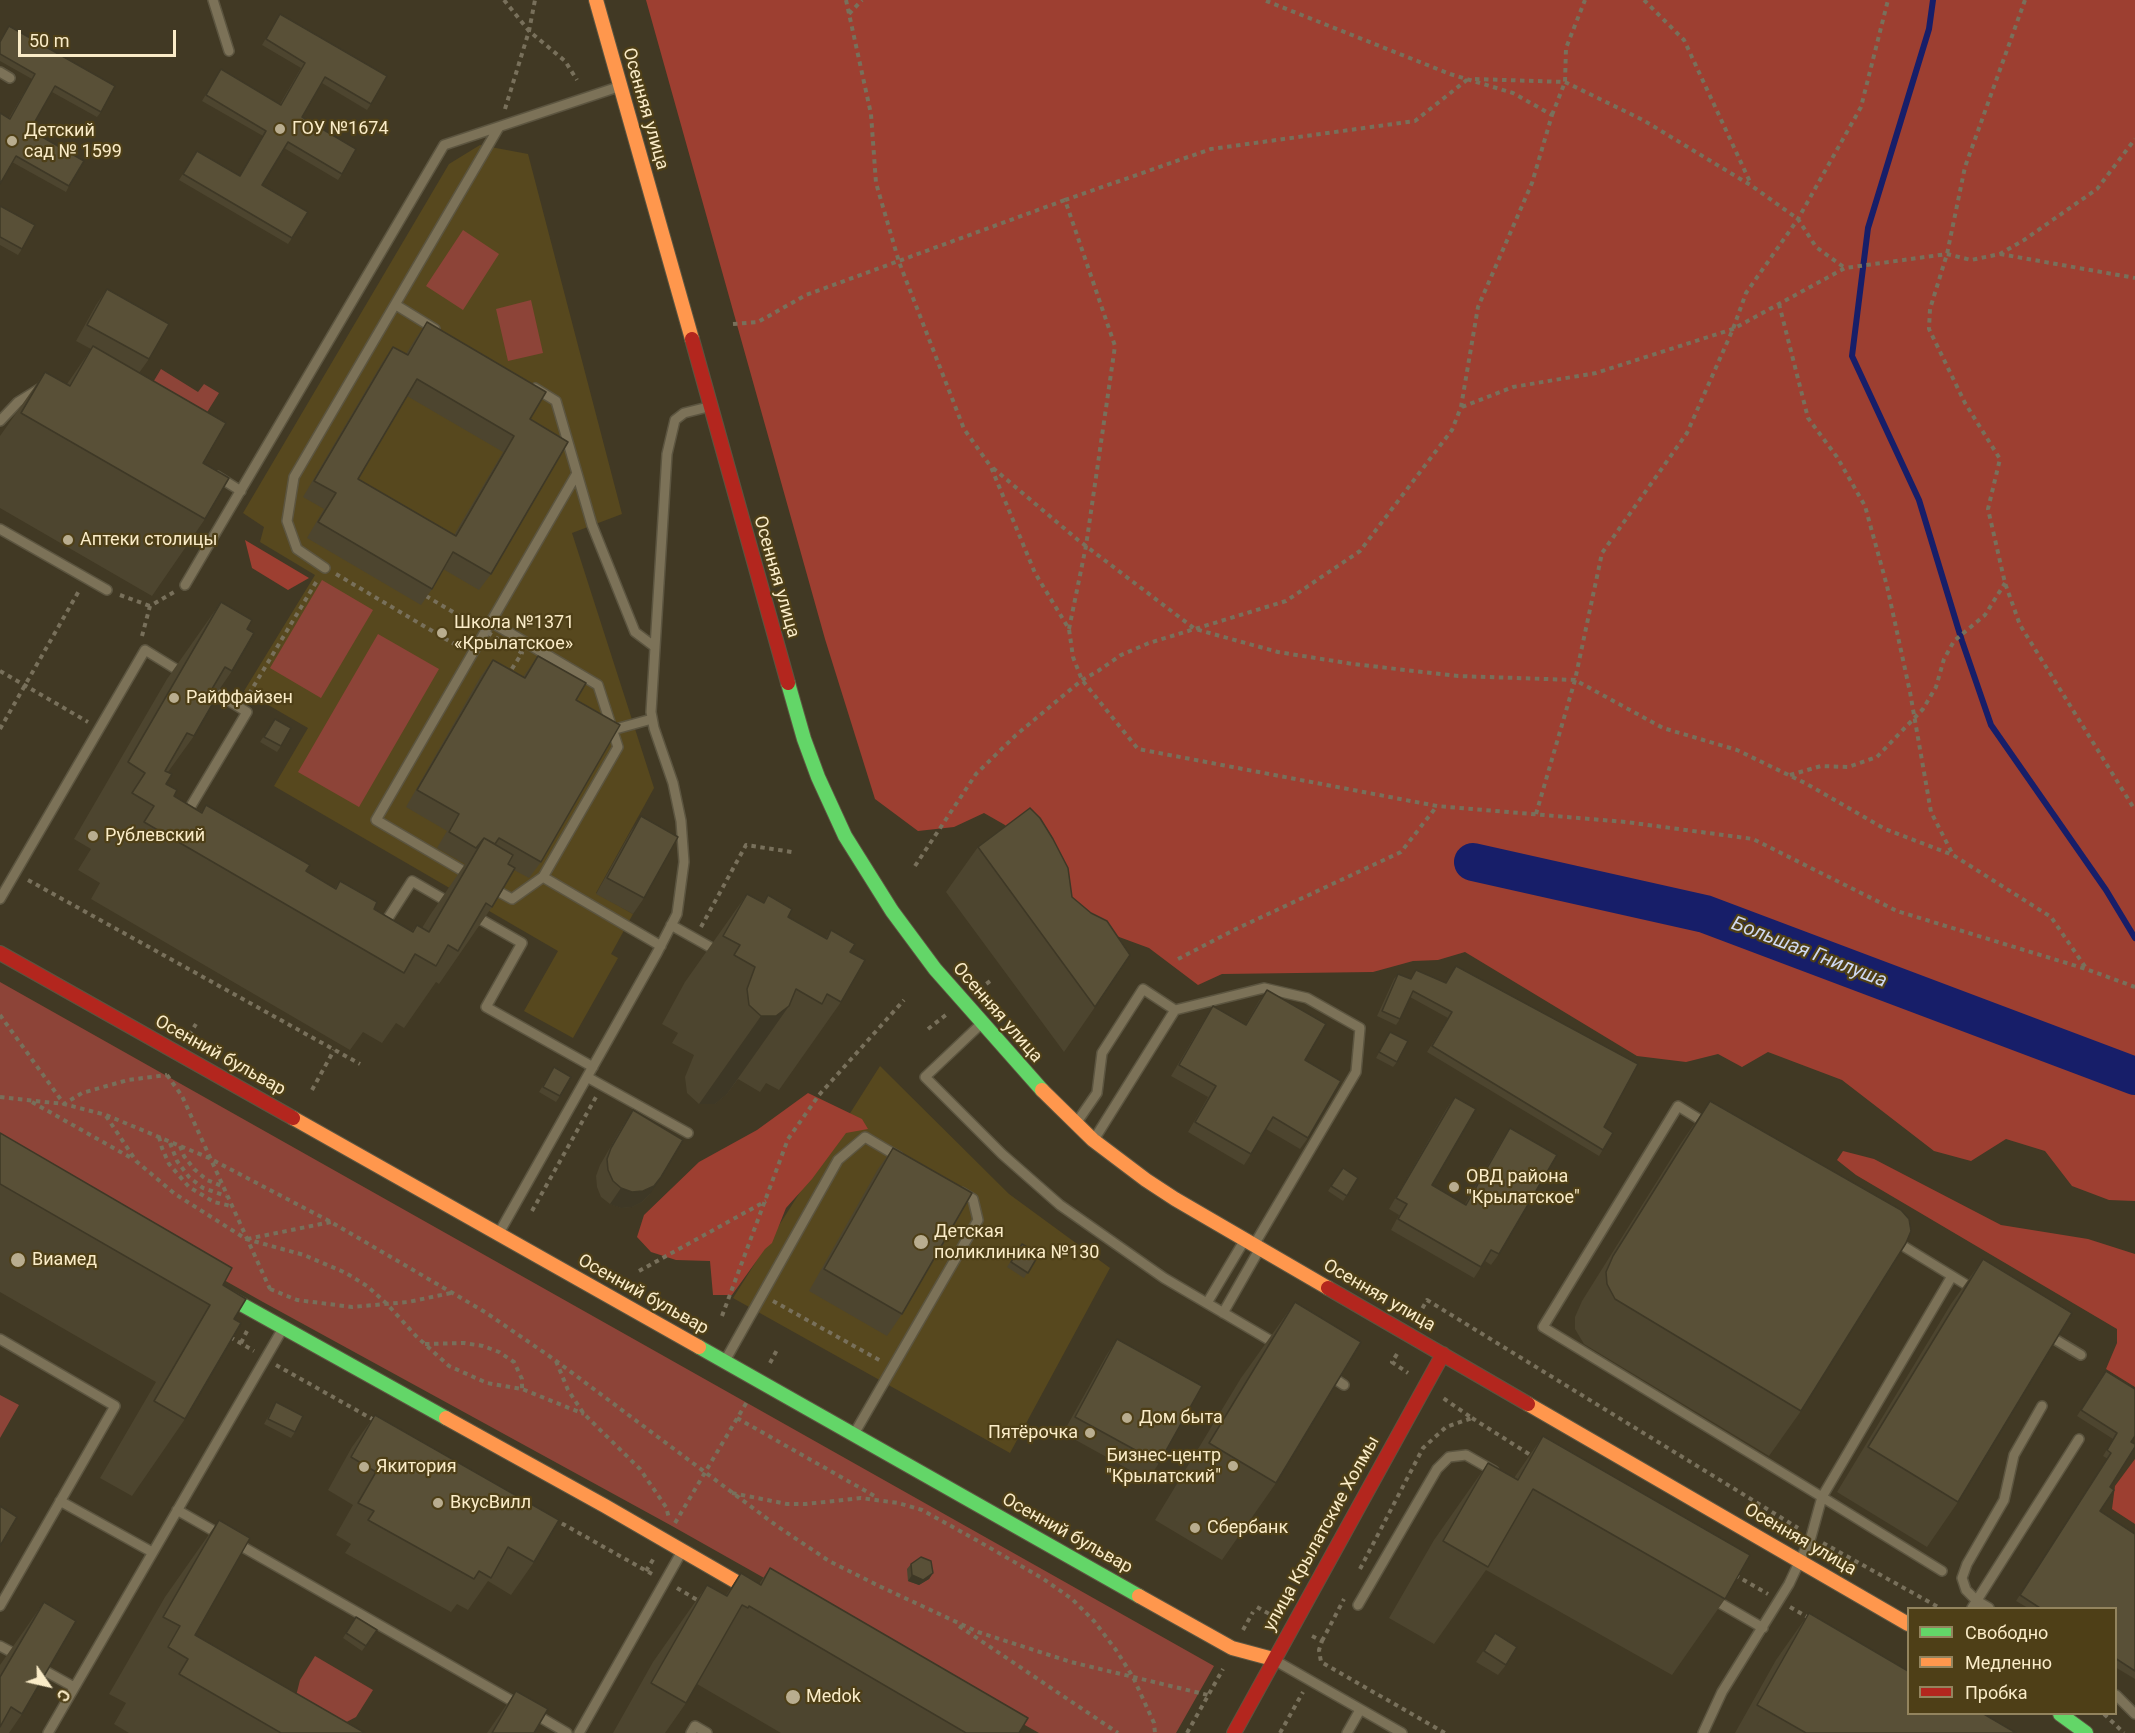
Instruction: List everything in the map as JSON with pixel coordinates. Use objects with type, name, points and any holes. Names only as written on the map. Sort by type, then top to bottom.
[{"type":"street","name":"Осенняя улица","points":[[596,0],[804,739],[831,807],[862,864],[892,911],[935,969],[1030,1079],[1093,1140],[1146,1180],[1907,1623]]},
{"type":"street","name":"Осенний бульвар","points":[[0,953],[1232,1648],[1273,1659]]},
{"type":"street","points":[[198,1280],[605,1506],[774,1604]]},
{"type":"street","name":"улица Крылатские Холмы","points":[[1234,1733],[1443,1354]]},
{"type":"street","points":[[2063,1715],[2086,1733]]},
{"type":"lane","points":[[213,0],[229,51]]},
{"type":"lane","points":[[0,72],[10,78]]},
{"type":"lane","points":[[185,585],[444,145],[620,87]]},
{"type":"lane","points":[[325,568],[297,549],[287,521],[294,477],[499,127]]},
{"type":"lane","points":[[396,305],[446,335]]},
{"type":"lane","points":[[526,383],[556,401],[592,525],[635,632],[655,647]]},
{"type":"lane","points":[[0,422],[18,402],[36,389],[47,387]]},
{"type":"lane","points":[[499,1234],[677,914],[684,862],[681,821],[673,783],[652,719],[667,454],[675,420],[684,413],[710,406]]},
{"type":"lane","points":[[212,473],[241,491]]},
{"type":"lane","points":[[491,622],[598,685],[618,747],[543,877],[512,899],[376,820],[576,475]]},
{"type":"lane","points":[[0,529],[107,590]]},
{"type":"lane","points":[[0,899],[145,650],[247,712],[183,820]]},
{"type":"lane","points":[[612,730],[652,719]]},
{"type":"lane","points":[[543,877],[661,946]]},
{"type":"lane","points":[[380,931],[412,881],[522,942],[486,1007],[592,1067]]},
{"type":"lane","points":[[671,925],[726,956]]},
{"type":"lane","points":[[1093,1140],[1175,1010],[1264,988],[1307,998],[1359,1028],[1356,1072],[1253,1244],[1207,1304]]},
{"type":"lane","points":[[1077,1124],[1097,1093],[1102,1053],[1143,989],[1175,1010]]},
{"type":"lane","points":[[981,1024],[925,1077],[1002,1154],[1060,1205],[1164,1278],[1284,1349]]},
{"type":"lane","points":[[587,1077],[688,1133]]},
{"type":"lane","points":[[1718,1131],[1678,1106],[1543,1327],[1942,1571]]},
{"type":"lane","points":[[725,1362],[838,1160],[865,1137],[904,1160]]},
{"type":"lane","points":[[854,1434],[978,1220],[973,1199],[953,1188]]},
{"type":"lane","points":[[1891,1238],[1982,1294]]},
{"type":"lane","points":[[1222,1313],[1253,1244]]},
{"type":"lane","points":[[1703,1733],[1722,1692],[1780,1601],[1801,1561],[1811,1537],[1822,1497],[1952,1276]]},
{"type":"lane","points":[[48,1733],[283,1328]]},
{"type":"lane","points":[[2041,1331],[2081,1355]]},
{"type":"lane","points":[[0,1339],[116,1406],[0,1606]]},
{"type":"lane","points":[[1324,1373],[1344,1385]]},
{"type":"lane","points":[[2042,1406],[2014,1455],[2004,1500],[1967,1564],[1962,1578],[1974,1605],[2079,1438]]},
{"type":"lane","points":[[1358,1605],[1437,1469],[1449,1457],[1466,1455],[1507,1479]]},
{"type":"lane","points":[[60,1501],[152,1552]]},
{"type":"lane","points":[[177,1510],[567,1733]]},
{"type":"lane","points":[[579,1733],[682,1551]]},
{"type":"lane","points":[[1701,1592],[1763,1628]]},
{"type":"lane","points":[[0,1646],[74,1687]]},
{"type":"lane","points":[[1273,1659],[1402,1733]]},
{"type":"lane","points":[[2117,1697],[2135,1714]]},
{"type":"lane","points":[[1347,1733],[1360,1710]]},
{"type":"lane","points":[[691,1733],[695,1726],[707,1733]]},
{"type":"path","points":[[504,0],[529,31],[565,61],[577,80]]},
{"type":"path","points":[[499,127],[529,31],[536,0]]},
{"type":"path","points":[[846,0],[871,114],[876,183],[899,262],[964,429],[991,467],[1035,573],[1069,629]]},
{"type":"path","points":[[849,14],[862,0]]},
{"type":"path","points":[[1264,0],[1467,79],[1513,93],[1552,115]]},
{"type":"path","points":[[915,866],[976,774],[1016,735],[1082,680],[1121,655],[1149,643],[1286,601],[1360,551],[1452,430],[1461,407],[1478,307],[1532,183],[1552,115],[1565,82],[1566,48],[1585,0]]},
{"type":"path","points":[[1644,0],[1684,40],[1752,186]]},
{"type":"path","points":[[1536,814],[1575,680],[1602,553],[1687,433],[1733,329],[1746,293],[1797,219],[1861,107],[1888,0]]},
{"type":"path","points":[[2025,0],[1965,167],[1947,254],[1930,309],[1929,329],[1965,403],[2000,459],[1988,509],[2005,583],[2020,625],[2135,810]]},
{"type":"path","points":[[733,324],[758,322],[806,295],[1211,149],[1415,121],[1467,79],[1565,82],[1643,120],[1752,186],[1797,219],[1816,246],[1845,268]]},
{"type":"path","points":[[1461,407],[1513,387],[1596,373],[1733,329],[1845,268],[1947,254],[1971,260],[2000,254],[2097,189],[2135,139]]},
{"type":"path","points":[[1065,200],[1115,346],[1086,546],[1069,629],[1073,657],[1082,680],[1138,749],[1437,806],[1626,822],[1753,838],[1897,911],[2086,969],[2135,987]]},
{"type":"path","points":[[2000,254],[2135,278]]},
{"type":"path","points":[[1779,304],[1808,418],[1837,458],[1865,506],[1887,586],[1931,812],[1953,855]]},
{"type":"path","points":[[991,467],[1086,546],[1195,629],[1278,652],[1353,664],[1458,676],[1575,680],[1663,728],[1737,750],[1789,775],[1885,829],[1953,855],[2051,916],[2086,969]]},
{"type":"path","points":[[249,694],[325,568],[472,654]]},
{"type":"path","points":[[1789,775],[1821,766],[1848,767],[1877,757],[1923,709],[1936,687],[1944,660],[1954,641],[1985,615],[2005,583]]},
{"type":"path","points":[[140,642],[150,606],[185,585]]},
{"type":"path","points":[[107,590],[150,606]]},
{"type":"path","points":[[0,729],[79,592]]},
{"type":"path","points":[[426,596],[522,653],[506,679]]},
{"type":"path","points":[[0,671],[88,722]]},
{"type":"path","points":[[1178,959],[1236,929],[1401,852],[1437,806]]},
{"type":"path","points":[[710,912],[746,845],[792,852]]},
{"type":"path","points":[[27,880],[360,1064]]},
{"type":"path","points":[[722,1316],[788,1139],[819,1095],[904,1000]]},
{"type":"path","points":[[0,1015],[64,1104]]},
{"type":"path","points":[[312,1089],[334,1050]]},
{"type":"path","points":[[64,1104],[82,1093],[110,1085],[128,1080],[167,1075],[182,1096],[270,1289],[297,1300],[352,1307],[387,1304],[451,1293]]},
{"type":"path","points":[[532,1211],[602,1085]]},
{"type":"path","points":[[0,1096],[64,1104],[106,1115],[209,1158],[331,1222],[485,1312],[555,1360],[730,1492],[829,1561],[978,1632],[1071,1662],[1208,1695]]},
{"type":"path","points":[[29,1100],[136,1161],[175,1194],[246,1239],[324,1262],[367,1286],[449,1366],[467,1376],[487,1383],[522,1389],[584,1414]]},
{"type":"path","points":[[106,1115],[136,1161]]},
{"type":"path","points":[[159,1137],[170,1164],[189,1187],[214,1202],[231,1206]]},
{"type":"path","points":[[170,1142],[177,1161],[189,1177],[203,1188],[227,1197]]},
{"type":"path","points":[[180,1146],[194,1169],[207,1180],[223,1187]]},
{"type":"path","points":[[639,1271],[766,1200]]},
{"type":"path","points":[[246,1239],[331,1222]]},
{"type":"path","points":[[267,1294],[270,1289]]},
{"type":"path","points":[[761,1294],[893,1368]]},
{"type":"path","points":[[1427,1300],[1811,1537],[1938,1607]]},
{"type":"path","points":[[221,1332],[384,1425]]},
{"type":"path","points":[[424,1344],[464,1343],[483,1346],[499,1352],[514,1362],[522,1379],[522,1389]]},
{"type":"path","points":[[555,1360],[568,1390],[584,1414],[640,1469],[666,1507],[672,1526],[778,1348]]},
{"type":"path","points":[[737,1418],[881,1500]]},
{"type":"path","points":[[1472,1418],[1540,1461]]},
{"type":"path","points":[[730,1492],[787,1504],[814,1504],[861,1498],[881,1500],[922,1510],[1042,1578],[1072,1599],[1094,1622],[1133,1677],[1154,1723],[1155,1733]]},
{"type":"path","points":[[552,1518],[706,1605]]},
{"type":"path","points":[[1730,1572],[1811,1619]]},
{"type":"path","points":[[1257,1606],[1322,1641],[1319,1650],[1321,1662],[1280,1733]]},
{"type":"path","points":[[1187,1733],[1253,1612]]},
{"type":"path","points":[[946,1617],[1118,1733]]},
{"type":"path","points":[[1321,1662],[1445,1733]]},
{"type":"path","points":[[2106,1715],[2124,1733]]},
{"type":"shaded area","points":[[646,0],[2135,0],[2135,1201],[2109,1200],[2072,1186],[2045,1151],[2006,1139],[1971,1161],[1934,1151],[1842,1080],[1768,1052],[1742,1067],[1718,1054],[1686,1062],[1637,1056],[1465,952],[1438,960],[1413,961],[1373,972],[1222,974],[1198,985],[1149,948],[1111,934],[1026,856],[1005,825],[984,813],[954,827],[918,831],[875,799],[825,639]]},
{"type":"shaded area","name":"Школа №1371 «Крылатское»","points":[[480,145],[528,154],[622,514],[572,533],[654,788],[596,893],[633,914],[611,954],[618,958],[573,1038],[524,1011],[558,951],[274,786],[308,728],[244,691],[315,575],[260,542],[264,527],[243,513],[449,164]]},
{"type":"shaded area","points":[[463,230],[499,254],[463,310],[426,286]]},
{"type":"shaded area","points":[[531,300],[543,353],[508,361],[496,309]]},
{"type":"shaded area","points":[[161,369],[198,392],[204,384],[219,393],[201,422],[137,409]]},
{"type":"shaded area","points":[[245,540],[309,578],[288,590],[252,568]]},
{"type":"shaded area","points":[[322,580],[373,610],[321,698],[270,668]]},
{"type":"shaded area","points":[[378,634],[439,669],[359,807],[298,772]]},
{"type":"shaded area","points":[[0,982],[1214,1666],[1176,1733],[1039,1733],[672,1526],[263,1302],[0,1154]]},
{"type":"shaded area","name":"Детская поликлиника №130","points":[[880,1066],[1009,1194],[1110,1268],[1010,1453],[733,1298]]},
{"type":"shaded area","points":[[808,1093],[862,1119],[868,1129],[846,1133],[812,1179],[786,1208],[772,1243],[765,1249],[732,1295],[713,1295],[710,1261],[676,1260],[651,1252],[637,1237],[644,1215],[699,1162],[757,1130]]},
{"type":"shaded area","points":[[1843,1151],[1874,1159],[2001,1225],[2088,1239],[2135,1254],[2135,1387],[2106,1369],[2117,1343],[2117,1329],[1856,1175],[1837,1160]]},
{"type":"shaded area","points":[[0,1395],[19,1405],[0,1438]]},
{"type":"shaded area","points":[[2135,1459],[2135,1524],[2112,1509],[2115,1486]]},
{"type":"shaded area","points":[[315,1656],[373,1690],[356,1717],[337,1727],[295,1700],[300,1680]]},
{"type":"building","name":"ГОУ №1674","points":[[280,14],[387,76],[371,104],[325,77],[302,117],[356,149],[342,174],[288,142],[262,185],[308,212],[292,238],[183,174],[197,151],[240,176],[266,131],[206,95],[221,69],[281,105],[305,63],[266,39]]},
{"type":"building","points":[[9,26],[115,86],[101,112],[55,86],[30,130],[84,161],[69,186],[16,156],[0,184],[0,113],[10,119],[35,74],[0,54],[0,42]]},
{"type":"building","points":[[0,206],[35,225],[22,249],[0,237]]},
{"type":"building","points":[[107,289],[169,324],[149,359],[87,325]]},
{"type":"building","points":[[427,322],[546,392],[530,419],[568,442],[491,574],[453,552],[432,589],[318,522],[336,493],[314,481],[393,347],[408,355]],"holes":[[[417,379],[514,436],[456,536],[358,479]]]},
{"type":"building","points":[[93,346],[226,423],[203,463],[229,478],[205,519],[21,413],[45,372],[70,386]]},
{"type":"building","points":[[221,602],[252,620],[247,629],[254,633],[232,671],[225,667],[209,694],[216,698],[194,736],[187,733],[165,771],[172,774],[166,784],[177,790],[174,796],[202,813],[206,805],[310,865],[306,871],[336,889],[340,881],[377,902],[374,909],[413,932],[417,925],[429,932],[484,838],[513,855],[508,864],[515,868],[492,907],[486,903],[458,951],[448,945],[436,966],[415,954],[404,973],[144,822],[154,806],[132,793],[145,773],[128,762]]},
{"type":"building","points":[[538,656],[586,683],[576,700],[620,725],[541,862],[499,838],[495,844],[484,838],[476,848],[449,832],[459,814],[417,790],[493,660],[525,678]]},
{"type":"building","points":[[275,719],[291,728],[281,746],[264,737]]},
{"type":"building","points":[[1030,808],[1040,818],[1068,868],[1072,897],[1091,913],[1107,921],[1130,955],[1095,1007],[978,847]]},
{"type":"building","points":[[641,816],[678,837],[644,898],[607,878]]},
{"type":"building","points":[[747,894],[764,903],[768,895],[792,909],[788,917],[827,939],[831,930],[855,944],[850,952],[865,960],[841,1002],[827,994],[822,1004],[796,989],[789,1006],[776,1016],[761,1016],[749,1005],[747,989],[755,967],[734,955],[740,945],[723,936]]},
{"type":"building","points":[[1456,966],[1638,1064],[1604,1127],[1613,1133],[1603,1150],[1432,1046],[1452,1012],[1413,991],[1400,1019],[1382,1011],[1398,974],[1411,979],[1416,970],[1446,983]]},
{"type":"building","points":[[1267,990],[1326,1024],[1305,1060],[1341,1081],[1308,1138],[1273,1117],[1251,1154],[1195,1122],[1216,1086],[1179,1065],[1213,1006],[1246,1025]]},
{"type":"building","points":[[1390,1032],[1408,1041],[1397,1062],[1379,1052]]},
{"type":"building","points":[[554,1067],[571,1077],[560,1096],[543,1087]]},
{"type":"building","points":[[1455,1097],[1476,1109],[1432,1185],[1466,1205],[1510,1128],[1557,1155],[1499,1254],[1491,1250],[1481,1267],[1398,1219],[1407,1204],[1396,1198]]},
{"type":"building","points":[[1710,1101],[1901,1210],[1909,1219],[1911,1231],[1906,1243],[1801,1411],[1615,1299],[1607,1284],[1606,1272],[1613,1256]]},
{"type":"building","points":[[633,1110],[683,1140],[654,1186],[643,1191],[632,1192],[621,1188],[613,1181],[608,1170],[607,1159]]},
{"type":"building","points":[[0,1133],[232,1268],[223,1285],[246,1299],[234,1319],[241,1323],[185,1419],[154,1401],[210,1305],[0,1184]]},
{"type":"building","points":[[893,1148],[972,1193],[902,1314],[824,1269]]},
{"type":"building","points":[[1343,1168],[1358,1178],[1347,1196],[1331,1186]]},
{"type":"building","points":[[1022,1244],[1039,1254],[1028,1273],[1011,1262]]},
{"type":"building","points":[[1983,1259],[2072,1313],[1958,1502],[1868,1447]]},
{"type":"building","points":[[1295,1302],[1361,1342],[1276,1483],[1209,1443]]},
{"type":"building","name":"Дом быта","points":[[1117,1339],[1202,1386],[1159,1463],[1075,1417]]},
{"type":"building","points":[[2106,1371],[2135,1389],[2135,1436],[2131,1442],[2135,1444],[2135,1447],[2110,1487],[2114,1490],[2100,1511],[2135,1534],[2135,1671],[2117,1659],[2117,1607],[2038,1607],[2020,1595],[2111,1453],[2107,1450],[2117,1433],[2081,1410]]},
{"type":"building","points":[[276,1402],[303,1416],[295,1432],[268,1419]]},
{"type":"building","points":[[375,1415],[559,1520],[534,1562],[508,1547],[491,1578],[479,1571],[474,1579],[368,1520],[374,1511],[358,1503],[376,1472],[351,1457]]},
{"type":"building","points":[[1543,1436],[1750,1555],[1725,1599],[1533,1489],[1488,1567],[1443,1541],[1488,1463],[1518,1480]]},
{"type":"building","points":[[0,1506],[17,1517],[0,1546]]},
{"type":"building","points":[[219,1520],[250,1538],[195,1635],[365,1733],[281,1733],[179,1674],[188,1659],[168,1647],[180,1626],[163,1617]]},
{"type":"building","points":[[921,1557],[931,1561],[933,1573],[923,1580],[912,1575],[911,1564]]},
{"type":"building","points":[[770,1568],[1028,1718],[1019,1733],[966,1733],[749,1606],[748,1608],[742,1605],[686,1703],[651,1683],[707,1585],[727,1596],[741,1573],[761,1585]]},
{"type":"building","points":[[44,1602],[76,1621],[22,1714],[11,1707],[0,1727],[0,1677]]},
{"type":"building","points":[[1809,1613],[1907,1670],[1907,1715],[1985,1715],[2016,1733],[1806,1733],[1757,1705]]},
{"type":"building","points":[[356,1617],[377,1630],[366,1646],[346,1633]]},
{"type":"building","points":[[1495,1633],[1517,1647],[1506,1665],[1484,1651]]},
{"type":"building","points":[[516,1691],[548,1709],[534,1733],[492,1733]]},
{"type":"waterway","points":[[1933,0],[1929,29],[1868,228],[1852,356],[1919,500],[1962,641],[1991,725],[2106,890],[2135,938]]},
{"type":"waterway","name":"Большая Гнилуша","points":[[1473,862],[1705,914],[2135,1076]]},
{"type":"traffic: fast","points":[[788,683],[818,777],[845,836],[892,911],[935,969],[1042,1090]]},
{"type":"traffic: fast","points":[[212,1288],[446,1418]]},
{"type":"traffic: fast","points":[[699,1347],[1139,1596]]},
{"type":"traffic: fast","points":[[2061,1715],[2086,1733]]},
{"type":"traffic: slow","points":[[596,0],[692,339]]},
{"type":"traffic: slow","points":[[1042,1090],[1093,1140],[1146,1180],[1328,1288]]},
{"type":"traffic: slow","points":[[293,1118],[699,1347]]},
{"type":"traffic: slow","points":[[1528,1404],[1907,1623]]},
{"type":"traffic: slow","points":[[446,1418],[766,1599]]},
{"type":"traffic: slow","points":[[1139,1596],[1232,1648],[1273,1659]]},
{"type":"traffic: jam","points":[[692,339],[788,683]]},
{"type":"traffic: jam","points":[[0,953],[293,1118]]},
{"type":"traffic: jam","points":[[1328,1288],[1528,1404]]},
{"type":"traffic: jam","points":[[1234,1733],[1443,1354]]},
{"type":"place","name":"ГОУ №1674","points":[[280,129]]},
{"type":"place","name":"Детский сад № 1599","points":[[12,141]]},
{"type":"place","name":"Аптеки столицы","points":[[68,540]]},
{"type":"place","name":"Школа №1371 «Крылатское»","points":[[442,633]]},
{"type":"place","name":"Райффайзен","points":[[174,698]]},
{"type":"place","name":"Рублевский","points":[[93,836]]},
{"type":"place","name":"ОВД района \"Крылатское\"","points":[[1454,1187]]},
{"type":"place","name":"Детская поликлиника №130","points":[[921,1242]]},
{"type":"place","name":"Виамед","points":[[18,1260]]},
{"type":"place","name":"Дом быта","points":[[1127,1418]]},
{"type":"place","name":"Пятёрочка","points":[[1090,1433]]},
{"type":"place","name":"Бизнес-центр \"Крылатский\"","points":[[1233,1466]]},
{"type":"place","name":"Якитория","points":[[364,1467]]},
{"type":"place","name":"ВкусВилл","points":[[438,1503]]},
{"type":"place","name":"Сбербанк","points":[[1195,1528]]},
{"type":"place","name":"Medok","points":[[793,1697]]}]
